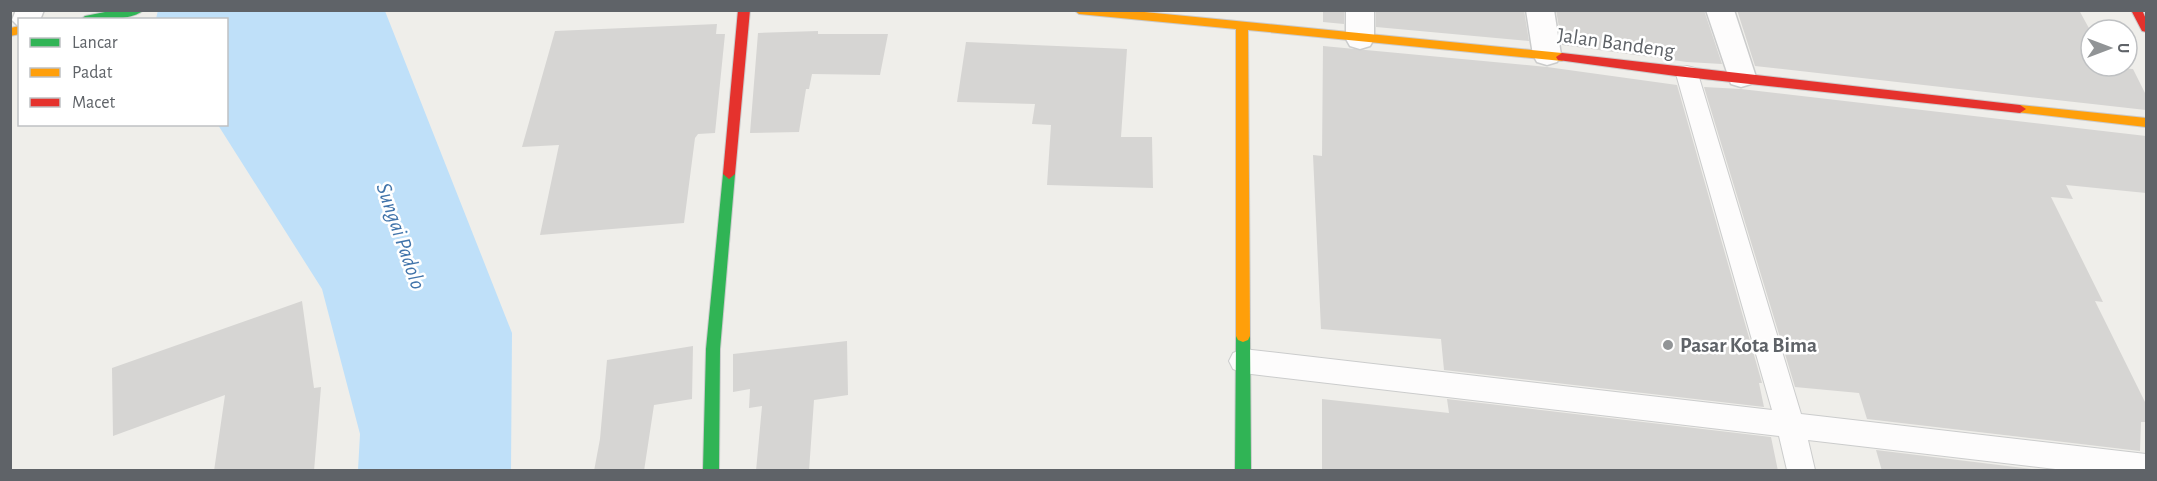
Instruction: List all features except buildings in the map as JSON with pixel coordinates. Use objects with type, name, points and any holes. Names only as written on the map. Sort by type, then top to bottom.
[{"type":"street","points":[[711,471],[713,349],[744,10]]},
{"type":"street","name":"Jalan Bandeng","points":[[1079,10],[1186,16],[1242,27],[1547,55],[1687,74],[1741,77],[2146,123]]},
{"type":"street","points":[[1360,10],[1360,39]]},
{"type":"street","points":[[1540,10],[1547,55]]},
{"type":"street","points":[[1720,10],[1741,77]]},
{"type":"street","points":[[2136,10],[2146,28]]},
{"type":"street","points":[[97,18],[133,12]]},
{"type":"street","points":[[1242,27],[1243,471]]},
{"type":"lane","points":[[1687,74],[1790,424],[1801,471]]},
{"type":"lane","points":[[1243,361],[2146,467]]},
{"type":"water","name":"Sungai Padolo","points":[[158,10],[385,11],[512,333],[511,470],[358,470],[360,434],[322,289],[219,126],[228,126],[228,18],[156,18]]},
{"type":"traffic: fast","points":[[96,18],[139,10]]},
{"type":"traffic: fast","points":[[711,470],[713,349],[729,174]]},
{"type":"traffic: fast","points":[[1243,336],[1243,470]]},
{"type":"traffic: slow","points":[[1079,10],[1562,57]]},
{"type":"traffic: slow","points":[[1242,27],[1243,336]]},
{"type":"traffic: slow","points":[[10,32],[18,30]]},
{"type":"traffic: slow","points":[[2020,109],[2146,123]]},
{"type":"traffic: jam","points":[[729,174],[744,10]]},
{"type":"traffic: jam","points":[[2136,10],[2146,28]]},
{"type":"traffic: jam","points":[[1562,57],[2020,109]]},
{"type":"place","name":"Pasar Kota Bima","points":[[1668,345]]}]
